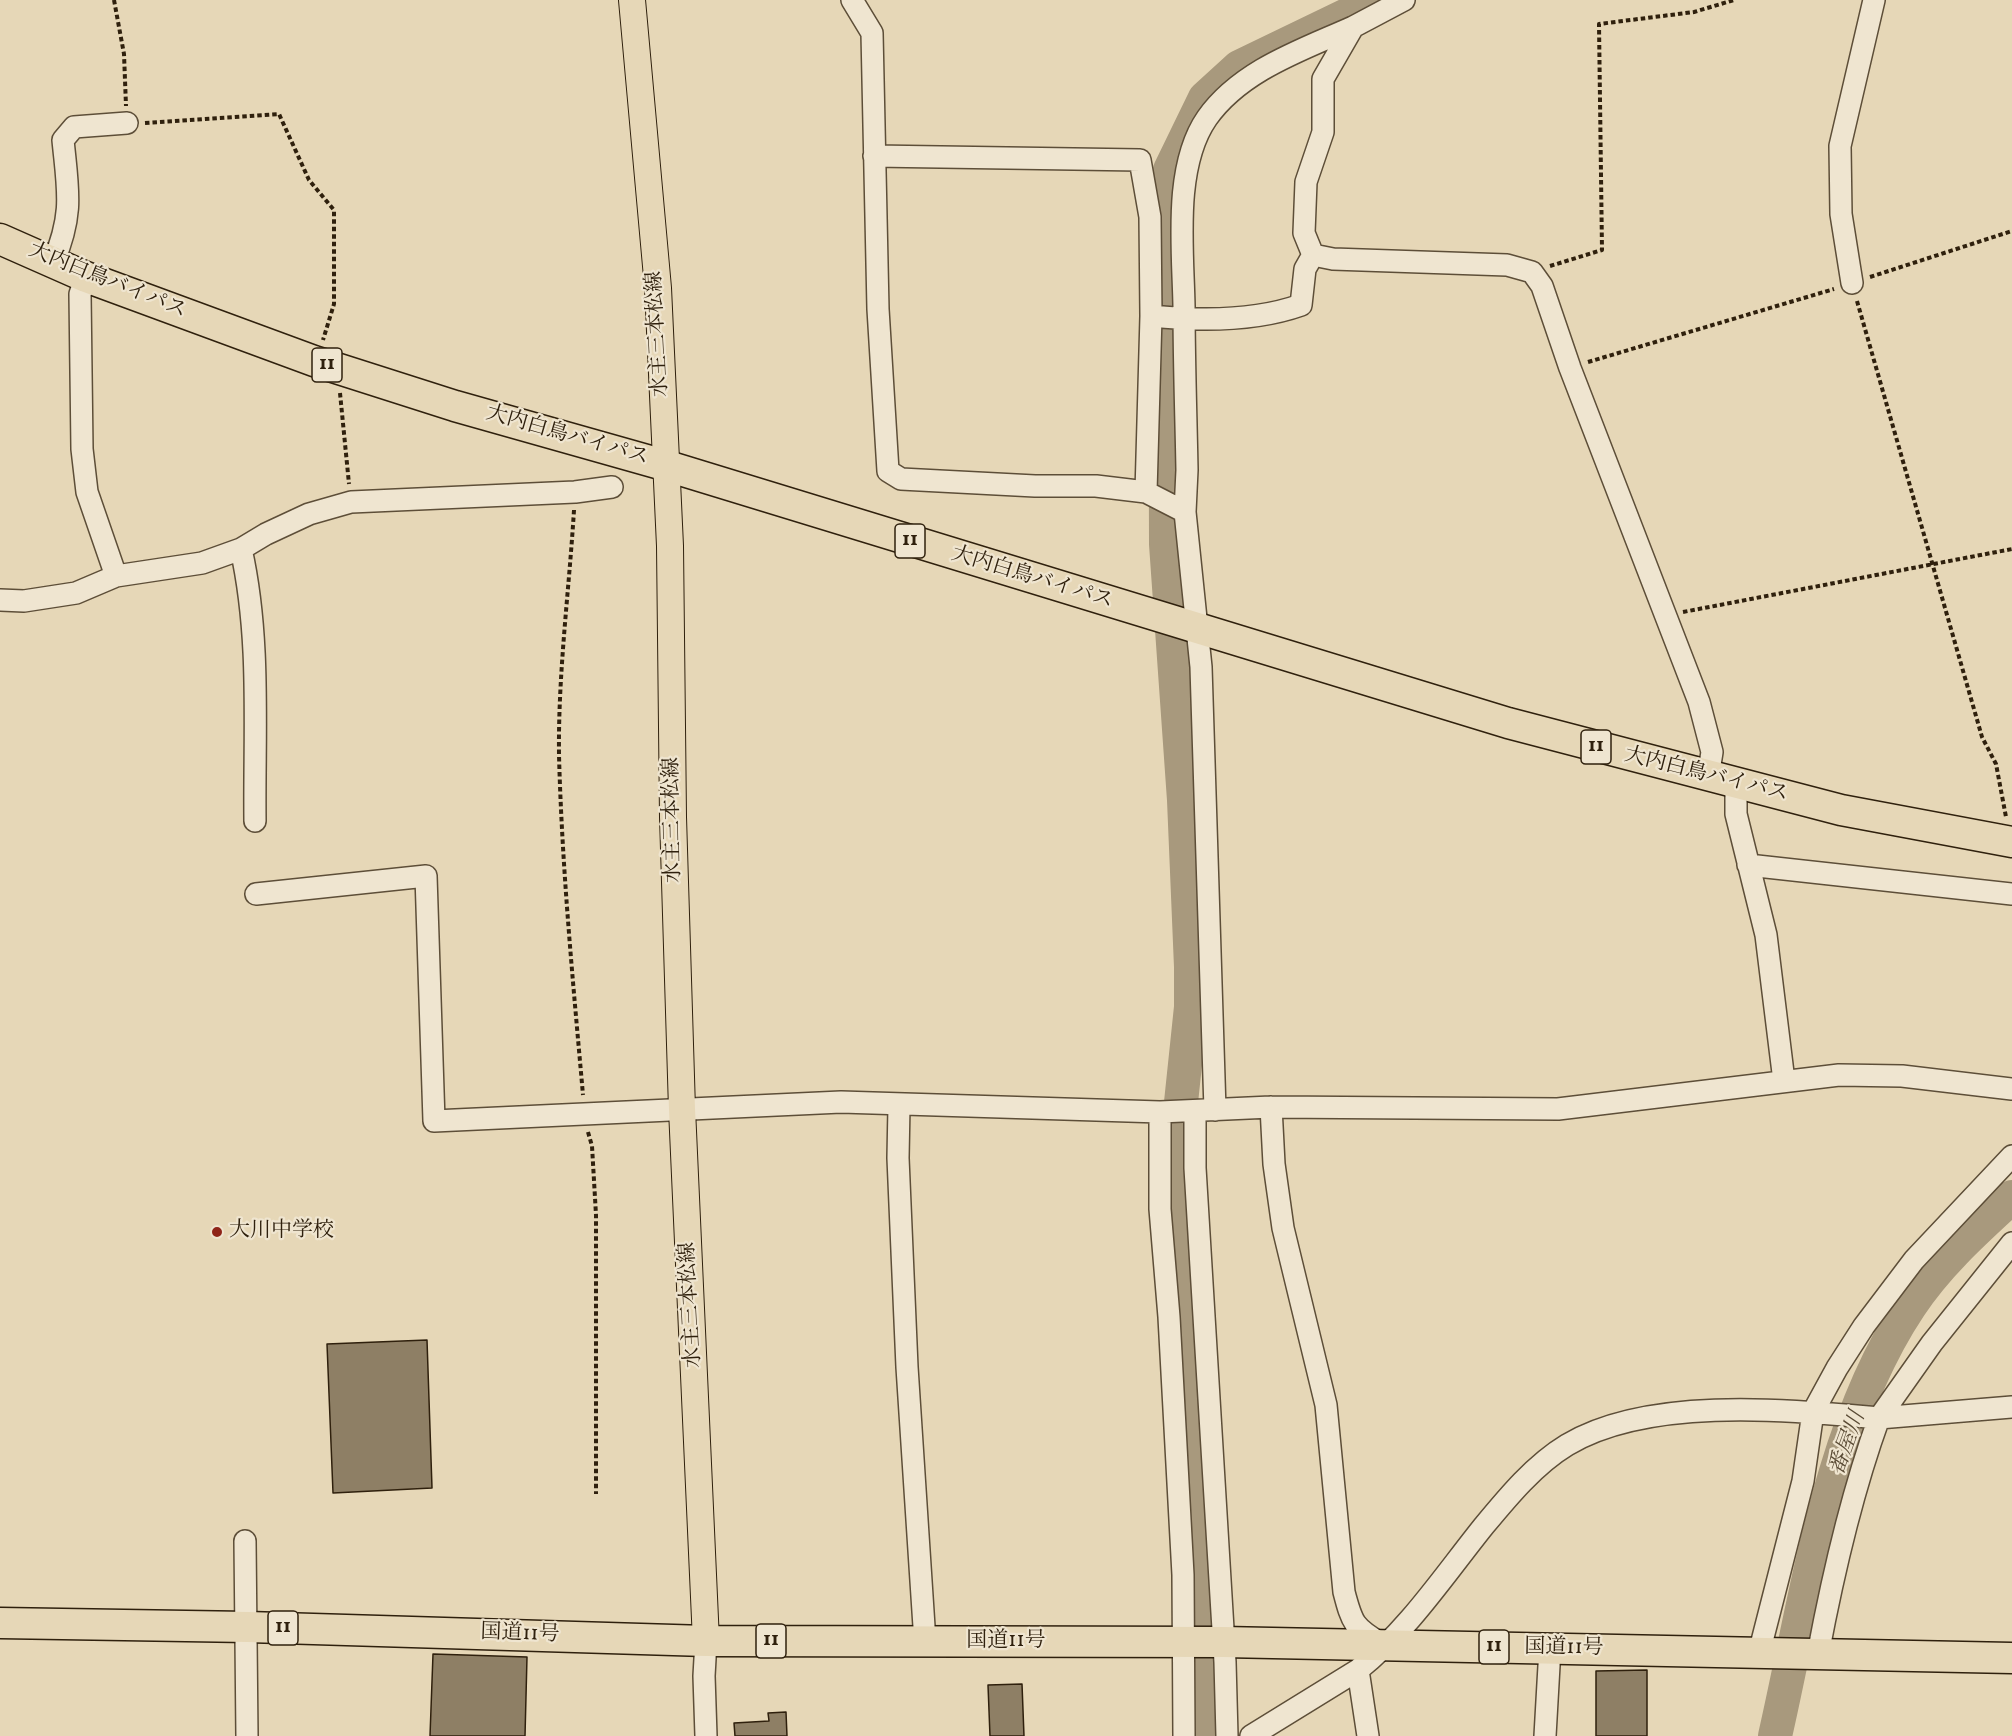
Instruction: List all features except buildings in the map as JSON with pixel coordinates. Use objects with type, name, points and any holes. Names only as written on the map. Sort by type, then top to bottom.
[{"type":"highway","name":"大内白鳥バイパス","points":[[0,239],[86,277],[327,365],[455,406],[664,465],[1191,628],[1508,723],[1722,781],[1840,810],[2007,841]]},
{"type":"highway","name":"国道11号","points":[[0,1623],[248,1627],[706,1641],[1203,1642],[2012,1659]]},
{"type":"main road","name":"水主三本松線","points":[[632,0],[658,288],[672,626],[673,817],[682,1109],[706,1641]]},
{"type":"street","points":[[852,0],[872,33],[878,309],[888,471],[901,479],[1035,486],[1096,486],[1149,493],[1182,510]]},
{"type":"street","points":[[1184,1736],[1203,1642],[1195,1168],[1200,1111],[1201,667],[1191,628],[1182,510],[1187,470],[1181,318],[1182,203],[1191,156],[1206,119],[1231,92],[1272,64],[1353,27],[1404,0]]},
{"type":"street","points":[[1852,283],[1841,214],[1840,146],[1874,0]]},
{"type":"street","points":[[1313,255],[1304,233],[1306,182],[1323,132],[1323,79],[1353,27]]},
{"type":"street","points":[[53,263],[62,242],[70,207],[63,140],[74,128],[127,123]]},
{"type":"street","points":[[874,156],[1140,160],[1150,216],[1153,316],[1149,493]]},
{"type":"street","points":[[1153,316],[1181,318],[1277,314],[1301,305],[1305,269],[1313,255]]},
{"type":"street","points":[[1313,255],[1333,259],[1507,265],[1532,272],[1542,286],[1570,368],[1698,702],[1712,752],[1736,814],[1766,935],[1784,1081]]},
{"type":"street","points":[[86,277],[80,294],[82,449],[87,492],[116,576]]},
{"type":"street","points":[[0,600],[24,601],[76,593],[116,576],[202,563],[241,549],[266,534],[309,514],[351,502],[575,492],[612,487]]},
{"type":"street","points":[[241,549],[250,590],[254,639],[255,821]]},
{"type":"street","points":[[1748,865],[2012,894]]},
{"type":"street","points":[[256,894],[426,876],[434,1121],[841,1102],[899,1106],[1163,1112],[1271,1107],[1558,1109],[1839,1076],[1902,1076],[2012,1089]]},
{"type":"street","points":[[899,1106],[898,1158],[907,1367],[925,1642]]},
{"type":"street","points":[[1271,1107],[1274,1164],[1283,1228],[1326,1405],[1344,1592],[1350,1614],[1360,1632],[1386,1645]]},
{"type":"street","points":[[1163,1112],[1160,1209],[1169,1317],[1183,1575],[1227,1736]]},
{"type":"street","points":[[1765,1653],[1818,1413],[1853,1343],[1914,1260],[2012,1156]]},
{"type":"street","points":[[1812,1654],[1875,1418],[2012,1243]]},
{"type":"street","points":[[1251,1736],[1358,1670],[1386,1645],[1406,1625],[1485,1525],[1532,1472],[1568,1444],[1618,1425],[1697,1411],[1818,1413],[1875,1418],[2012,1407]]},
{"type":"street","points":[[245,1541],[248,1736]]},
{"type":"street","points":[[706,1641],[704,1676],[706,1736]]},
{"type":"street","points":[[1545,1736],[1550,1648]]},
{"type":"street","points":[[1358,1670],[1368,1736]]},
{"type":"path","points":[[114,0],[124,54],[127,123],[168,123],[279,114],[309,180],[333,210],[334,304],[327,365],[342,422],[351,502]]},
{"type":"path","points":[[1532,272],[1602,250],[1599,24],[1694,12],[1734,0]]},
{"type":"path","points":[[1570,368],[1852,283],[2012,231]]},
{"type":"path","points":[[1852,283],[1982,737],[1996,764],[2007,812],[2007,841]]},
{"type":"path","points":[[575,492],[562,645],[559,755],[564,863],[584,1115],[592,1146],[596,1215],[596,1494]]},
{"type":"path","points":[[1664,615],[1933,562],[2012,549]]},
{"type":"waterway","points":[[1206,1736],[1178,1131],[1191,1007],[1191,967],[1184,800],[1166,544],[1165,215],[1170,170],[1205,98],[1239,67],[1378,0]]},
{"type":"waterway","name":"番屋川","points":[[1775,1736],[1824,1514],[1840,1458],[1859,1405],[1882,1353],[1921,1291],[1958,1248],[2012,1197]]},
{"type":"place","name":"大川中学校","points":[[217,1232]]}]
